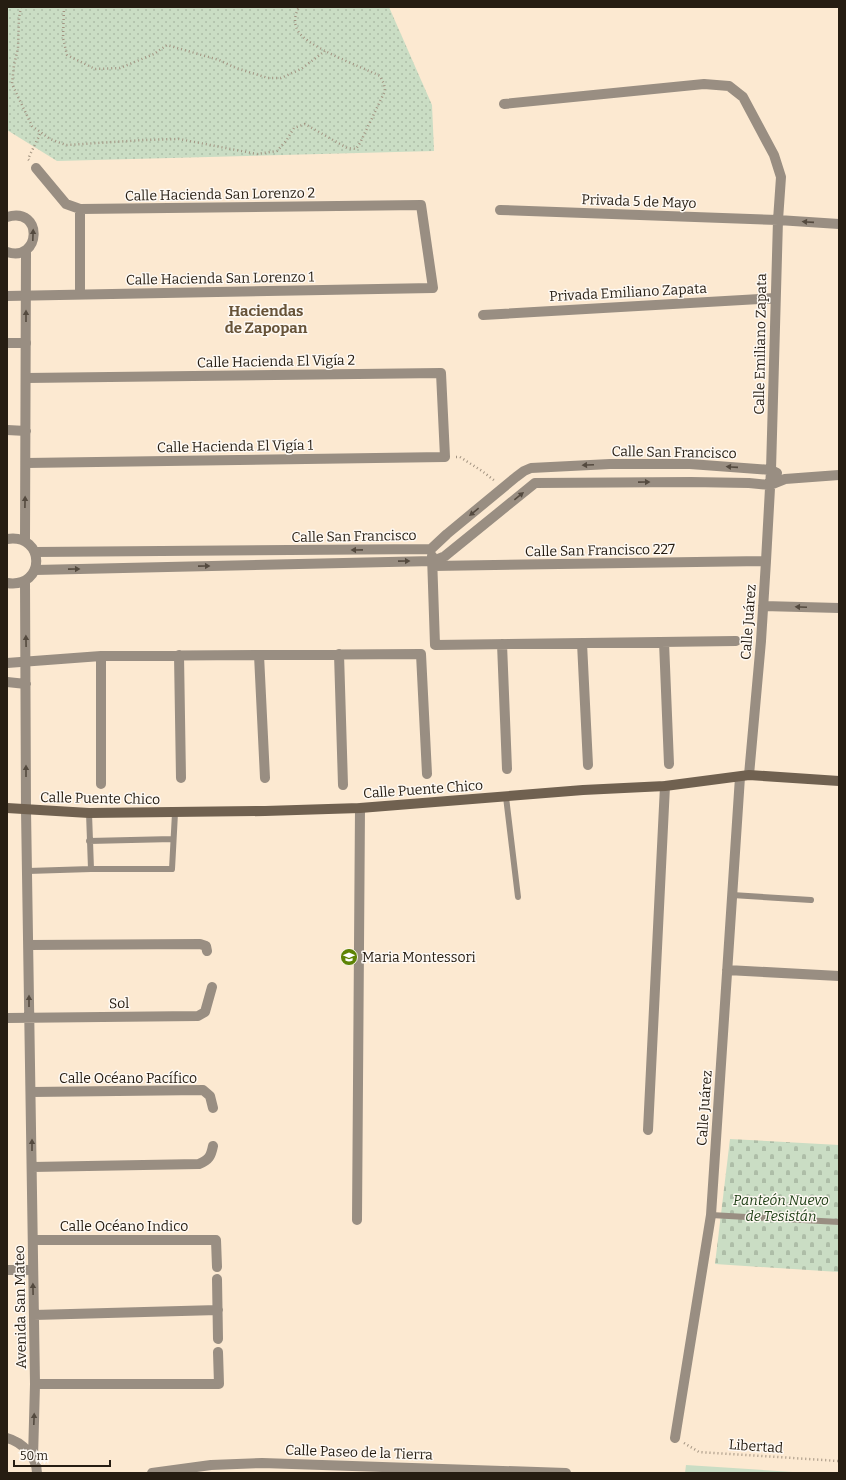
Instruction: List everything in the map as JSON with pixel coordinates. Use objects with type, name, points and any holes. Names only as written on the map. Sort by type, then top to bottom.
[{"type":"main road","name":"Calle Puente Chico","points":[[7,808],[89,813],[175,813],[360,808],[584,790],[665,786],[744,776],[839,781]]},
{"type":"street","name":"Calle Emiliano Zapata","points":[[504,104],[704,84],[729,86],[743,97],[774,156],[781,177],[775,298],[771,470]]},
{"type":"street","points":[[36,168],[66,204],[80,210],[80,295]]},
{"type":"street","name":"Calle Hacienda San Lorenzo 2","points":[[80,210],[421,205],[434,288]]},
{"type":"street","name":"Privada 5 de Mayo","points":[[500,210],[778,220],[839,224]]},
{"type":"street","points":[[7,216],[22,216],[32,225],[34,232],[34,239],[26,250],[15,254],[7,252]]},
{"type":"street","points":[[25,540],[26,250]]},
{"type":"street","name":"Calle Hacienda San Lorenzo 1","points":[[7,296],[434,288]]},
{"type":"street","name":"Privada Emiliano Zapata","points":[[483,315],[775,298]]},
{"type":"street","points":[[7,343],[26,343]]},
{"type":"street","name":"Calle Hacienda El Vigía 2","points":[[26,378],[441,373],[445,457]]},
{"type":"street","points":[[7,430],[26,431]]},
{"type":"street","name":"Calle Hacienda El Vigía 1","points":[[26,463],[445,457]]},
{"type":"street","points":[[610,464],[611,482]]},
{"type":"street","name":"Calle San Francisco","points":[[35,552],[431,549],[503,488],[524,471],[531,468],[610,464],[690,464],[771,470],[785,479]]},
{"type":"street","points":[[690,464],[691,482]]},
{"type":"street","name":"Calle Juárez","points":[[675,1438],[710,1215],[732,895],[744,776],[761,641],[771,470]]},
{"type":"street","points":[[524,471],[535,483]]},
{"type":"street","name":"Calle San Francisco","points":[[35,570],[433,563],[445,556],[535,483],[691,482],[749,483],[770,485],[785,479],[839,475]]},
{"type":"street","points":[[7,539],[15,538],[25,540],[35,552],[37,561],[35,570],[25,581],[20,583],[7,583]]},
{"type":"street","points":[[431,549],[433,563],[435,645],[736,641]]},
{"type":"street","name":"Calle San Francisco 227","points":[[433,563],[766,561]]},
{"type":"street","name":"Avenida San Mateo","points":[[25,581],[26,810],[29,1018],[32,1092],[35,1384],[33,1458]]},
{"type":"street","points":[[763,606],[839,608]]},
{"type":"street","points":[[664,642],[669,764]]},
{"type":"street","points":[[582,643],[588,765]]},
{"type":"street","points":[[502,644],[507,769]]},
{"type":"street","points":[[339,654],[344,785]]},
{"type":"street","points":[[7,663],[101,656],[421,654],[427,774]]},
{"type":"street","points":[[259,655],[264,778]]},
{"type":"street","points":[[101,656],[101,784]]},
{"type":"street","points":[[179,656],[181,778]]},
{"type":"street","points":[[7,682],[26,684]]},
{"type":"street","points":[[648,1130],[665,786]]},
{"type":"street","points":[[357,1220],[360,808]]},
{"type":"street","points":[[29,945],[200,944],[206,946],[207,951]]},
{"type":"street","points":[[727,970],[839,976]]},
{"type":"street","name":"Sol","points":[[7,1018],[198,1016],[205,1012],[212,987]]},
{"type":"street","name":"Calle Océano Pacífico","points":[[32,1092],[203,1090],[210,1096],[213,1108]]},
{"type":"street","points":[[32,1167],[199,1164],[206,1161],[211,1156],[213,1146]]},
{"type":"street","name":"Calle Océano Indico","points":[[33,1240],[216,1240],[217,1267]]},
{"type":"street","points":[[7,1270],[33,1270]]},
{"type":"street","points":[[217,1279],[218,1339]]},
{"type":"street","points":[[34,1315],[218,1310]]},
{"type":"street","points":[[35,1384],[219,1384],[218,1352]]},
{"type":"street","points":[[7,1438],[27,1450],[33,1458],[37,1473]]},
{"type":"street","name":"Calle Paseo de la Tierra","points":[[152,1473],[211,1465],[251,1468],[566,1473]]},
{"type":"lane","points":[[506,797],[518,897]]},
{"type":"lane","points":[[89,813],[91,869]]},
{"type":"lane","points":[[28,871],[172,869],[175,813]]},
{"type":"lane","points":[[90,841],[173,839]]},
{"type":"lane","points":[[732,895],[811,900]]},
{"type":"lane","points":[[710,1215],[839,1222]]},
{"type":"path","points":[[21,7],[18,48],[12,84],[32,126],[50,139],[66,145],[179,139],[257,154],[277,151],[286,141],[294,128],[305,124],[347,148],[356,149],[385,91],[384,84],[380,76],[325,51],[302,36],[298,31],[294,20],[299,7]]},
{"type":"path","points":[[64,7],[63,38],[67,55],[95,69],[120,68],[154,54],[167,45],[220,60],[236,68],[268,78],[281,78],[301,70],[325,51]]},
{"type":"path","points":[[36,168],[28,159],[41,132]]},
{"type":"path","points":[[445,457],[460,457],[482,470],[503,488]]},
{"type":"path","name":"Libertad","points":[[675,1438],[699,1452],[839,1461]]},
{"type":"green space","points":[[7,7],[389,7],[432,105],[434,151],[57,161],[7,130]]},
{"type":"green space","name":"Panteón Nuevo de Tesistán","points":[[730,1139],[839,1145],[839,1272],[715,1264]]},
{"type":"green space","points":[[686,1465],[808,1473],[685,1473]]},
{"type":"place","name":"Maria Montessori","points":[[349,957]]},
{"type":"district","name":"Haciendas de Zapopan","points":[[266,320]]}]
